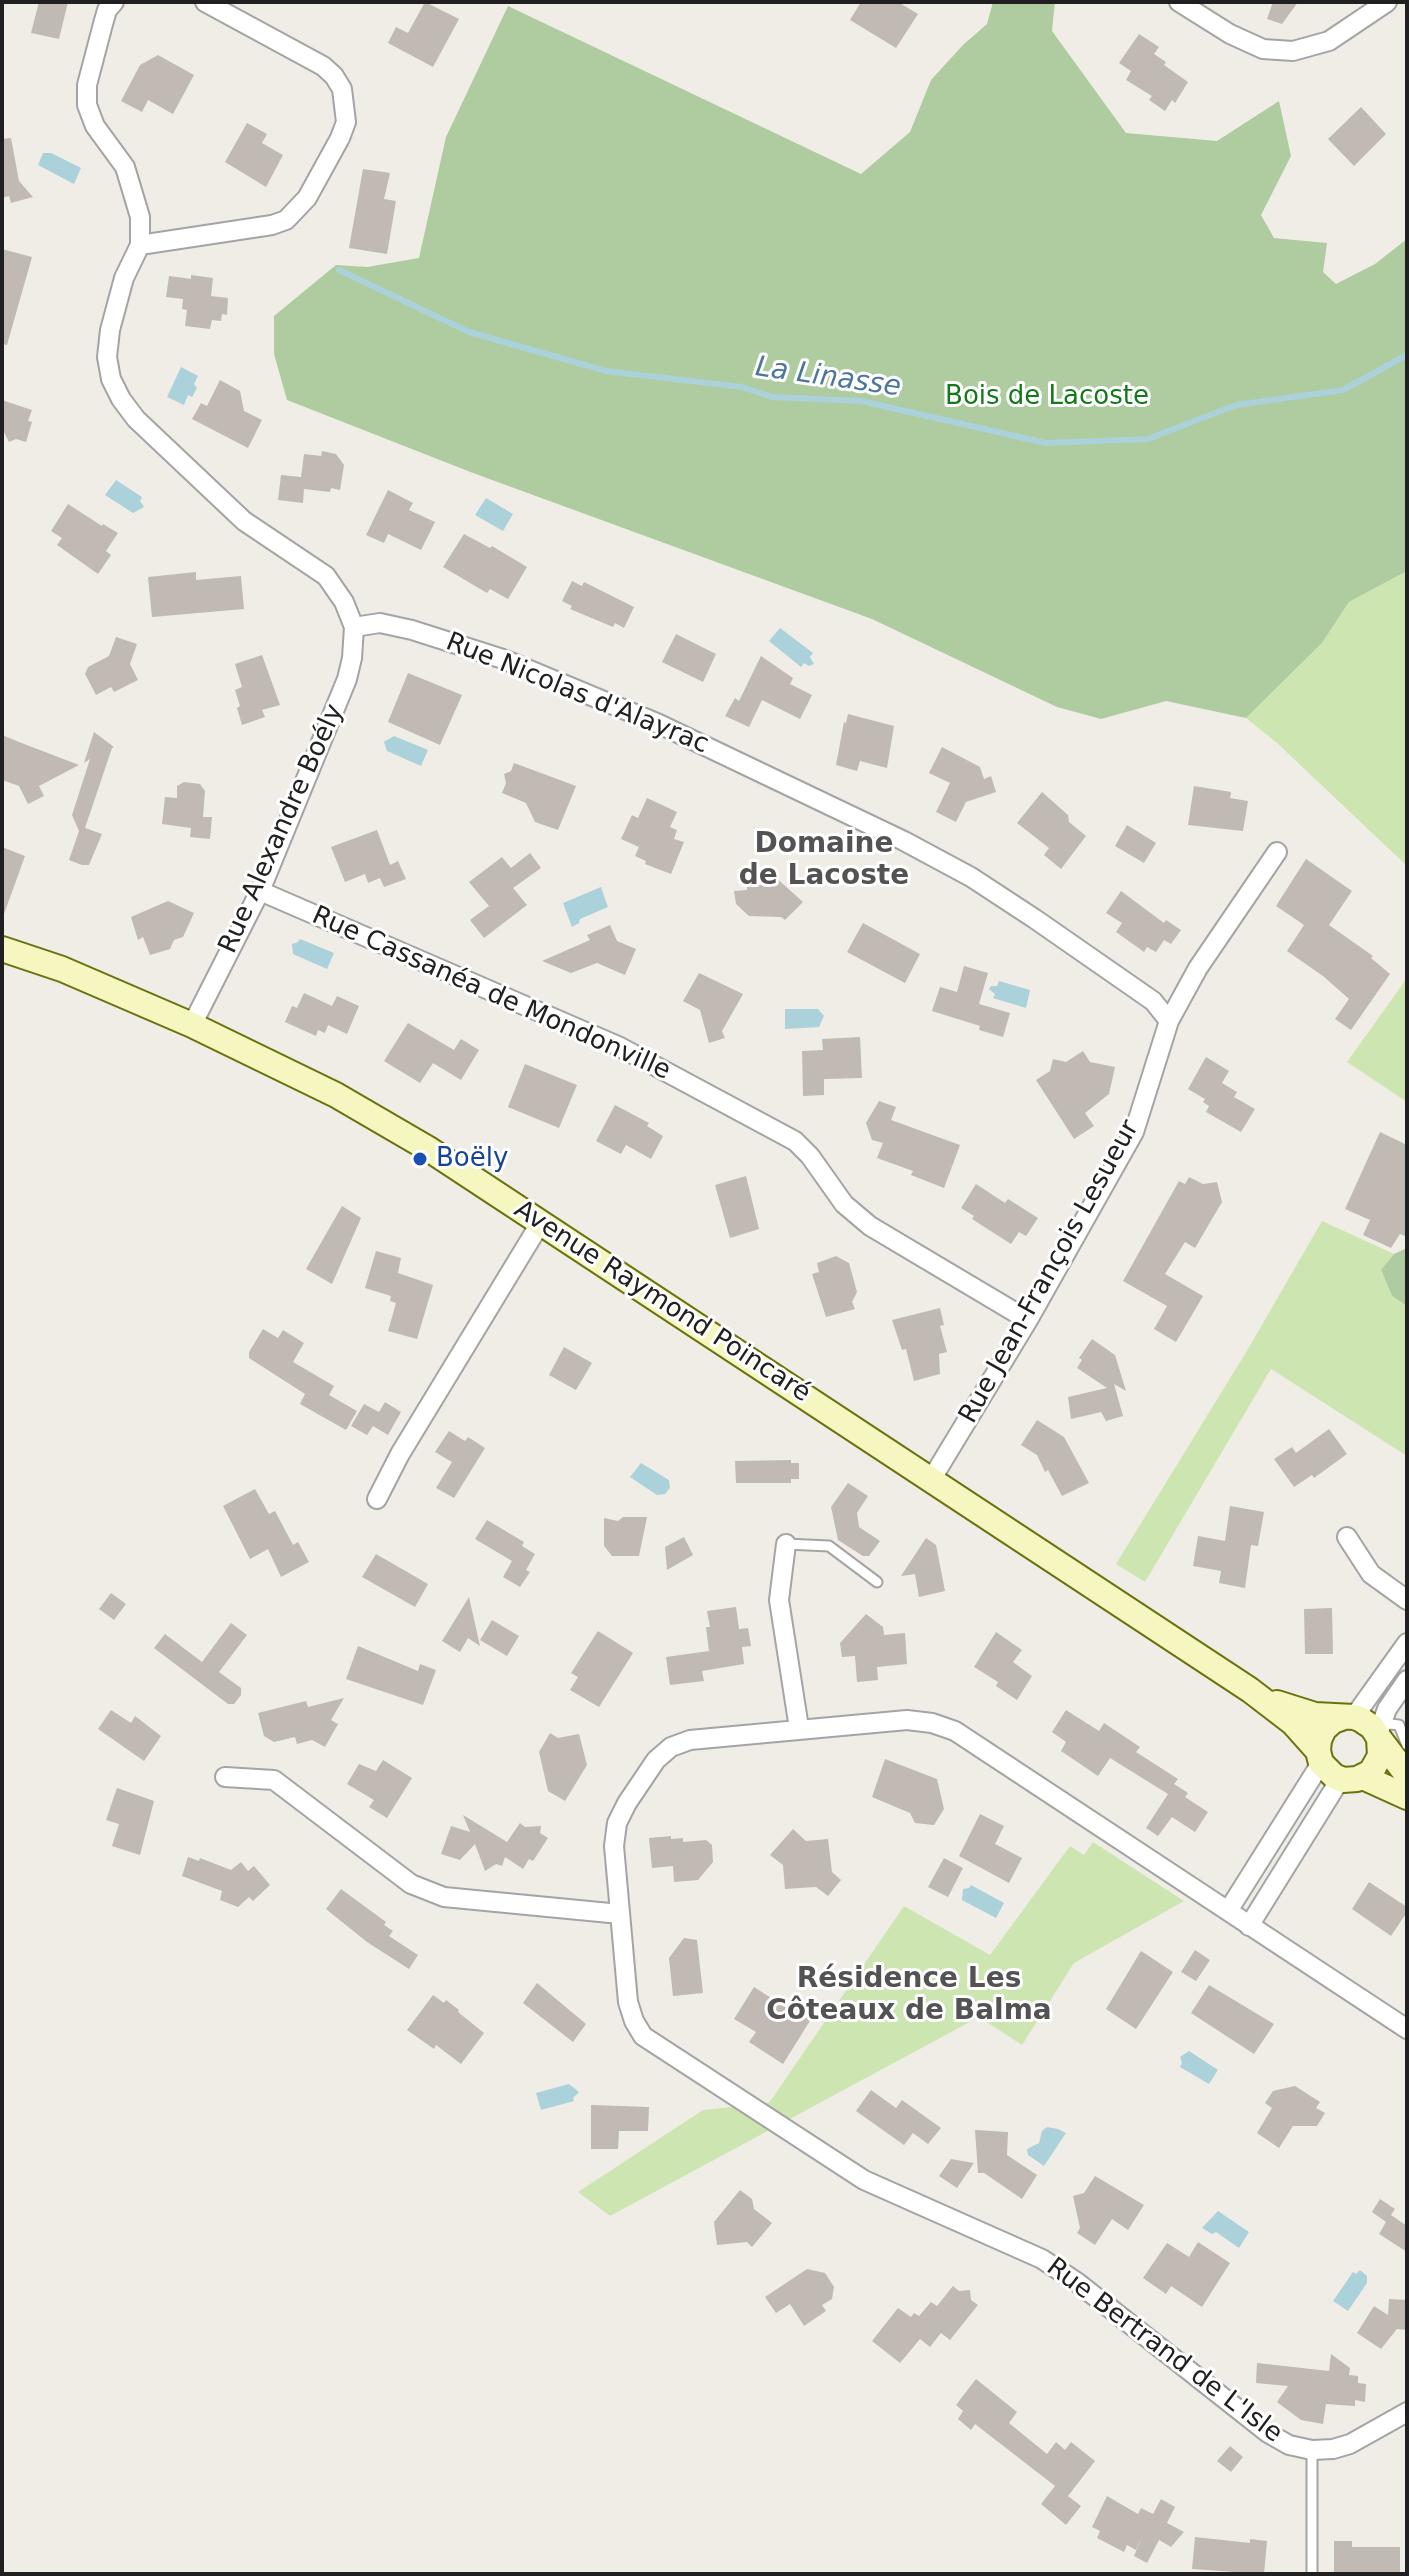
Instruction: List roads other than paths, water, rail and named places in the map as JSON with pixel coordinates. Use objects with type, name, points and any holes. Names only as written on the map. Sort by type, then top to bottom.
[{"type":"main road","name":"Avenue Raymond Poincaré","points":[[2,949],[91,981],[192,1025],[336,1095],[427,1148],[1250,1690],[1293,1723],[1319,1757]]},
{"type":"main road","name":"Avenue Raymond Poincaré","points":[[1250,1690],[1296,1710],[1367,1725]]},
{"type":"main road","points":[[1407,1775],[1367,1725],[1333,1721],[1324,1729],[1319,1740],[1319,1757],[1326,1771],[1407,1797]]},
{"type":"main road","points":[[1353,1778],[1377,1765],[1381,1747],[1367,1725]]},
{"type":"street","points":[[114,2],[107,10],[87,85],[87,105],[95,126],[125,167],[140,217],[140,245],[124,278],[110,330],[107,357],[111,379],[136,419],[244,521],[326,576],[344,602],[354,627]]},
{"type":"street","points":[[140,245],[272,225],[286,220],[307,198],[346,122],[342,89],[323,66],[205,2]]},
{"type":"street","points":[[1179,2],[1230,34],[1263,49],[1293,51],[1329,41],[1387,2]]},
{"type":"street","name":"Rue Nicolas d'Alayrac","points":[[354,627],[380,623],[503,659],[659,724],[904,841],[971,877],[1035,919],[1153,1001],[1169,1021]]},
{"type":"street","name":"Rue Alexandre Boély","points":[[192,1025],[260,891],[347,679],[354,627]]},
{"type":"street","name":"Rue Jean-François Lesueur","points":[[931,1480],[1028,1320],[1134,1132],[1169,1021],[1198,968],[1277,852]]},
{"type":"street","name":"Rue Cassanéa de Mondonville","points":[[260,891],[618,1046],[795,1141],[810,1156],[844,1204],[870,1226],[1028,1320]]},
{"type":"street","points":[[377,1499],[400,1454],[541,1222]]},
{"type":"street","points":[[1347,1537],[1371,1574],[1407,1600]]},
{"type":"street","points":[[786,1544],[779,1600],[799,1728]]},
{"type":"street","points":[[1367,1725],[1407,1643]]},
{"type":"street","points":[[1367,1725],[1407,1680]]},
{"type":"street","name":"Rue Bertrand de L'Isle","points":[[1407,2029],[955,1731],[932,1723],[907,1720],[690,1740],[671,1747],[656,1760],[617,1823],[614,1846],[628,2002],[643,2036],[864,2180],[1042,2259],[1078,2283],[1268,2433],[1289,2445],[1312,2450],[1333,2449],[1350,2444],[1407,2412]]},
{"type":"street","points":[[1228,1911],[1319,1757]]},
{"type":"street","points":[[225,1777],[274,1780],[411,1884],[444,1897],[620,1914]]},
{"type":"street","points":[[1249,1926],[1336,1786],[1353,1778]]},
{"type":"lane","points":[[786,1544],[829,1546],[877,1582]]},
{"type":"lane","points":[[1367,1725],[1399,1725],[1407,1745]]},
{"type":"lane","points":[[1312,2450],[1312,2574]]},
{"type":"water","points":[[43,153],[51,153],[81,168],[74,184],[38,165]]},
{"type":"water","points":[[181,367],[198,376],[194,384],[197,388],[192,397],[188,395],[184,405],[167,397]]},
{"type":"water","points":[[116,480],[142,497],[140,501],[144,507],[133,513],[105,495]]},
{"type":"water","points":[[486,498],[513,514],[503,531],[475,515]]},
{"type":"water","points":[[780,628],[813,653],[810,657],[814,664],[809,666],[804,663],[801,667],[769,641]]},
{"type":"water","points":[[394,736],[428,750],[421,766],[387,751],[384,742]]},
{"type":"water","points":[[601,887],[608,907],[580,919],[572,927],[563,903]]},
{"type":"water","points":[[300,939],[334,953],[327,969],[293,954],[292,944]]},
{"type":"water","points":[[999,981],[1030,990],[1026,1008],[993,998],[995,994],[989,989],[997,986]]},
{"type":"water","points":[[785,1009],[818,1009],[824,1016],[819,1027],[785,1029]]},
{"type":"water","points":[[641,1463],[669,1480],[670,1488],[665,1494],[657,1495],[630,1477]]},
{"type":"water","points":[[971,1885],[1004,1903],[996,1918],[962,1900],[963,1889]]},
{"type":"water","points":[[1189,2051],[1218,2070],[1209,2084],[1180,2067],[1180,2057]]},
{"type":"water","points":[[569,2084],[579,2092],[574,2101],[541,2110],[536,2093]]},
{"type":"water","points":[[1047,2127],[1066,2133],[1044,2166],[1028,2155],[1027,2149],[1039,2143],[1042,2131]]},
{"type":"water","points":[[1218,2211],[1249,2232],[1239,2248],[1216,2232],[1212,2234],[1202,2228]]},
{"type":"water","points":[[1360,2270],[1367,2276],[1367,2283],[1348,2311],[1333,2301],[1353,2272],[1356,2274]]},
{"type":"waterway","name":"La Linasse","points":[[339,270],[469,332],[606,371],[742,387],[772,397],[861,401],[1046,443],[1148,439],[1236,405],[1343,390],[1407,355]]},
{"type":"place","name":"Boëly","points":[[420,1159]]},
{"type":"district","name":"Domaine de Lacoste","points":[[824,861]]},
{"type":"district","name":"Résidence Les Côteaux de Balma","points":[[909,1996]]},
{"type":"park label","name":"Bois de Lacoste","points":[[1047,397]]}]
